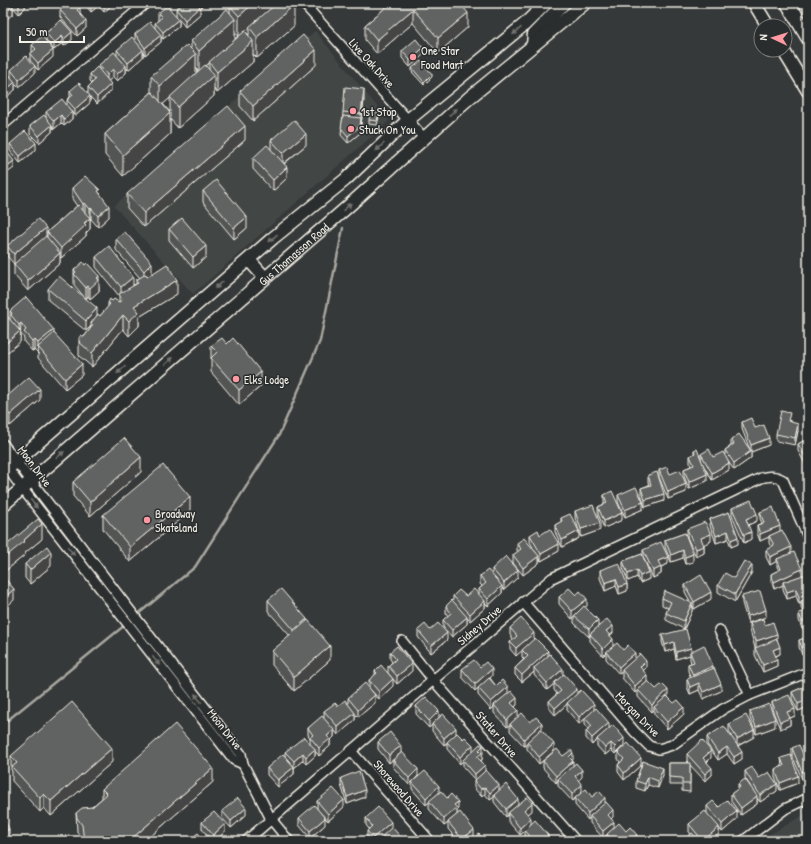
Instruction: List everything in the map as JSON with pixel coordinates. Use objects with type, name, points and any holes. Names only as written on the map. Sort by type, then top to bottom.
[{"type":"highway","points":[[788,3],[808,37]]},
{"type":"main road","name":"Gus Thomasson Road","points":[[9,468],[249,260],[345,180],[408,120],[525,24],[546,3]]},
{"type":"main road","points":[[533,45],[534,34],[564,3]]},
{"type":"main road","name":"Gus Thomasson Road","points":[[3,505],[265,278],[469,98],[585,3]]},
{"type":"main road","points":[[754,3],[763,18]]},
{"type":"main road","points":[[788,58],[808,91]]},
{"type":"main road","points":[[249,260],[265,278]]},
{"type":"street","points":[[3,125],[146,3]]},
{"type":"street","name":"Live Oak Drive","points":[[303,3],[424,138]]},
{"type":"street","name":"Moon Drive","points":[[4,445],[9,468],[26,485],[124,604],[241,754],[243,764],[271,819],[289,841]]},
{"type":"street","name":"Sidney Drive","points":[[246,841],[552,578],[761,478],[777,476],[783,480],[808,537]]},
{"type":"street","name":"Moon Drive","points":[[26,485],[132,630],[234,760],[243,764]]},
{"type":"street","name":"Morgan Drive","points":[[523,602],[649,746],[659,749],[672,745],[723,709],[750,695],[808,672]]},
{"type":"street","points":[[719,630],[750,695]]},
{"type":"street","name":"Statler Drive","points":[[402,641],[434,681],[576,841]]},
{"type":"street","name":"Shorewood Drive","points":[[351,752],[430,841]]},
{"type":"street","points":[[743,841],[785,809],[808,798]]},
{"type":"shaded area","points":[[315,31],[389,121],[193,294],[114,206]]},
{"type":"shaded area","points":[[808,813],[808,841],[759,841],[805,814]]},
{"type":"building","points":[[3,3],[9,3],[13,6],[3,15]]},
{"type":"building","points":[[16,3],[23,3],[19,6]]},
{"type":"building","points":[[68,3],[76,3],[80,7],[77,10],[86,21],[77,29],[60,10]]},
{"type":"building","points":[[183,3],[196,3],[200,7],[185,20],[176,9]]},
{"type":"building","points":[[234,3],[254,3],[239,16],[230,6]]},
{"type":"building","points":[[277,3],[292,3],[294,5],[257,37],[249,27]]},
{"type":"building","points":[[391,3],[460,3],[468,13],[438,38],[413,9],[377,40],[365,25]]},
{"type":"building","points":[[167,6],[179,19],[163,32],[155,23],[162,17],[158,13]]},
{"type":"building","points":[[227,9],[235,19],[199,51],[191,41]]},
{"type":"building","points":[[61,20],[72,32],[64,39],[62,36],[54,43],[46,33]]},
{"type":"building","points":[[150,22],[161,35],[145,48],[135,34]]},
{"type":"building","points":[[245,31],[253,41],[217,72],[209,62]]},
{"type":"building","points":[[303,35],[316,50],[253,106],[240,91]]},
{"type":"building","points":[[42,36],[53,50],[38,63],[30,54],[36,49],[32,45]]},
{"type":"building","points":[[132,37],[143,50],[128,63],[117,50]]},
{"type":"building","points":[[416,39],[423,48],[410,60],[402,51]]},
{"type":"building","points":[[187,45],[196,54],[160,86],[151,76]]},
{"type":"building","points":[[114,52],[126,66],[117,74],[113,69],[107,75],[99,65]]},
{"type":"building","points":[[26,56],[35,66],[19,80],[11,70]]},
{"type":"building","points":[[421,61],[432,74],[424,82],[412,68]]},
{"type":"building","points":[[205,65],[214,75],[178,107],[170,97]]},
{"type":"building","points":[[97,67],[111,84],[97,97],[88,87],[95,80],[90,74]]},
{"type":"building","points":[[5,70],[15,82],[3,93],[3,71]]},
{"type":"building","points":[[79,83],[90,96],[75,109],[67,100],[73,95],[70,91]]},
{"type":"building","points":[[345,87],[364,89],[361,114],[343,112]]},
{"type":"building","points":[[152,92],[170,113],[123,155],[105,134]]},
{"type":"building","points":[[62,99],[72,112],[64,119],[61,115],[54,121],[46,112]]},
{"type":"building","points":[[228,106],[245,126],[144,213],[127,194]]},
{"type":"building","points":[[370,112],[379,113],[377,121],[369,120]]},
{"type":"building","points":[[44,115],[52,125],[39,136],[30,126]]},
{"type":"building","points":[[343,116],[361,118],[360,126],[348,136],[341,128]]},
{"type":"building","points":[[294,120],[306,134],[283,153],[271,140]]},
{"type":"building","points":[[25,131],[36,143],[20,156],[10,144]]},
{"type":"building","points":[[267,145],[287,167],[273,180],[253,158]]},
{"type":"building","points":[[4,148],[14,161],[3,169],[3,149]]},
{"type":"building","points":[[85,176],[100,190],[98,191],[109,206],[98,216],[85,203],[83,204],[72,188]]},
{"type":"building","points":[[216,180],[247,217],[234,228],[203,191]]},
{"type":"building","points":[[78,205],[90,218],[84,223],[86,225],[61,248],[47,232]]},
{"type":"building","points":[[182,218],[206,246],[193,257],[169,229]]},
{"type":"building","points":[[38,219],[46,228],[14,254],[7,246]]},
{"type":"building","points":[[125,232],[152,263],[144,271],[116,239]]},
{"type":"building","points":[[46,236],[60,253],[28,281],[14,264]]},
{"type":"building","points":[[109,246],[133,277],[121,287],[96,257]]},
{"type":"building","points":[[83,262],[85,265],[87,263],[99,276],[97,278],[99,280],[90,288],[88,286],[86,288],[74,274],[76,272],[74,270]]},
{"type":"building","points":[[167,264],[177,280],[134,306],[139,312],[129,321],[123,315],[92,353],[79,342],[81,340],[79,338],[81,335],[84,337],[93,325],[91,323],[98,314],[100,316],[110,304],[108,303],[110,299],[112,301],[114,299],[119,302],[122,300],[119,294],[138,283],[136,280],[146,274],[147,277]]},
{"type":"building","points":[[59,276],[97,308],[86,321],[48,289]]},
{"type":"building","points":[[26,297],[54,330],[38,343],[34,339],[32,341],[24,332],[26,330],[21,323],[19,325],[11,315],[12,313],[10,311]]},
{"type":"building","points":[[6,315],[20,331],[3,346],[3,317]]},
{"type":"building","points":[[54,333],[82,364],[65,379],[38,347]]},
{"type":"building","points":[[222,338],[227,344],[233,338],[261,372],[239,390],[211,358],[217,352],[211,346]]},
{"type":"building","points":[[29,377],[40,389],[10,415],[3,407],[3,400]]},
{"type":"building","points":[[781,411],[790,413],[788,421],[798,424],[795,438],[776,434]]},
{"type":"building","points":[[751,418],[755,428],[764,425],[769,438],[751,445],[742,422]]},
{"type":"building","points":[[739,434],[751,451],[734,463],[725,450],[734,444],[731,440]]},
{"type":"building","points":[[124,438],[141,457],[90,502],[73,482]]},
{"type":"building","points":[[808,438],[808,460],[807,460],[798,444]]},
{"type":"building","points":[[697,449],[707,474],[689,482],[684,469],[694,465],[690,456],[695,453],[694,450]]},
{"type":"building","points":[[709,449],[713,457],[723,452],[729,463],[712,473],[701,454]]},
{"type":"building","name":"Broadway Skateland","points":[[163,465],[190,497],[130,547],[103,515]]},
{"type":"building","points":[[667,467],[670,474],[680,470],[686,484],[668,492],[659,470]]},
{"type":"building","points":[[808,467],[808,476],[805,468]]},
{"type":"building","points":[[657,472],[664,494],[645,500],[641,488],[651,485],[648,475]]},
{"type":"building","points":[[636,487],[643,502],[625,510],[618,495]]},
{"type":"building","points":[[612,491],[622,513],[604,521],[598,507],[607,503],[604,495]]},
{"type":"building","points":[[751,500],[757,514],[746,519],[751,532],[744,535],[732,508]]},
{"type":"building","points":[[593,505],[600,523],[581,529],[575,511]]},
{"type":"building","points":[[773,507],[780,526],[760,534],[757,525],[764,523],[760,512]]},
{"type":"building","points":[[729,512],[738,537],[731,540],[728,531],[716,536],[710,519]]},
{"type":"building","points":[[570,514],[579,531],[562,540],[555,525],[562,521],[561,518]]},
{"type":"building","points":[[38,519],[42,524],[24,540],[25,541],[4,558],[3,548]]},
{"type":"building","points":[[705,522],[711,534],[701,538],[704,546],[696,549],[687,529]]},
{"type":"building","points":[[550,529],[559,544],[541,554],[530,535],[538,530],[540,535]]},
{"type":"building","points":[[782,530],[791,547],[770,557],[766,550],[774,545],[769,536]]},
{"type":"building","points":[[685,533],[693,554],[685,557],[683,550],[671,555],[665,540]]},
{"type":"building","points":[[524,538],[539,556],[523,568],[513,555],[521,549],[517,543]]},
{"type":"building","points":[[661,542],[668,557],[658,561],[661,567],[653,571],[643,550]]},
{"type":"building","points":[[47,546],[51,552],[30,570],[25,564]]},
{"type":"building","points":[[794,552],[802,569],[774,582],[771,574],[781,569],[777,559]]},
{"type":"building","points":[[642,554],[649,572],[640,576],[637,570],[628,574],[623,561]]},
{"type":"building","points":[[506,556],[518,570],[504,583],[492,569]]},
{"type":"building","points":[[744,561],[752,565],[735,594],[718,585],[725,573],[734,578]]},
{"type":"building","points":[[619,563],[627,584],[619,587],[616,579],[605,583],[600,570]]},
{"type":"building","points":[[488,570],[502,586],[488,599],[479,589],[486,583],[480,576]]},
{"type":"building","points":[[806,574],[808,581],[808,593],[799,597],[796,589],[787,592],[783,582]]},
{"type":"building","points":[[701,575],[711,592],[694,602],[685,585]]},
{"type":"building","points":[[3,576],[14,589],[3,599]]},
{"type":"building","points":[[569,588],[576,595],[580,591],[587,599],[572,611],[559,597]]},
{"type":"building","points":[[281,589],[307,619],[294,630],[268,600]]},
{"type":"building","points":[[474,589],[485,601],[470,614],[453,596],[459,590],[466,596]]},
{"type":"building","points":[[665,591],[692,603],[684,621],[666,613],[671,602],[662,598]]},
{"type":"building","points":[[760,591],[766,610],[748,616],[742,596]]},
{"type":"building","points":[[808,599],[808,620],[802,622],[799,613],[805,611],[801,601]]},
{"type":"building","points":[[452,600],[467,617],[452,630],[443,620],[451,613],[446,606]]},
{"type":"building","points":[[584,606],[598,620],[589,629],[574,616]]},
{"type":"building","points":[[521,618],[534,633],[516,648],[510,642],[517,636],[510,628]]},
{"type":"building","points":[[607,619],[613,626],[606,631],[613,639],[603,649],[590,634]]},
{"type":"building","points":[[763,619],[765,625],[773,622],[777,634],[756,641],[750,623]]},
{"type":"building","points":[[308,620],[330,646],[294,677],[272,651]]},
{"type":"building","points":[[438,623],[447,633],[431,646],[418,630],[425,624],[430,630]]},
{"type":"building","points":[[686,629],[691,648],[676,652],[674,642],[665,645],[662,635]]},
{"type":"building","points":[[808,637],[808,646],[802,648],[799,640]]},
{"type":"building","points":[[535,638],[548,651],[522,675],[515,668],[528,656],[522,650]]},
{"type":"building","points":[[777,639],[780,647],[773,650],[777,659],[763,665],[755,648]]},
{"type":"building","points":[[617,643],[623,650],[628,645],[635,653],[619,667],[606,652]]},
{"type":"building","points":[[704,645],[713,666],[693,675],[688,664],[694,662],[690,652]]},
{"type":"building","points":[[397,646],[412,664],[397,676],[388,666],[396,659],[390,652]]},
{"type":"building","points":[[550,654],[563,669],[547,683],[534,668]]},
{"type":"building","points":[[640,654],[646,661],[640,667],[647,675],[635,686],[622,670]]},
{"type":"building","points":[[474,660],[480,667],[486,662],[492,669],[475,684],[462,669]]},
{"type":"building","points":[[381,665],[393,679],[379,692],[369,680],[377,673],[375,671]]},
{"type":"building","points":[[714,668],[721,684],[703,692],[699,683],[690,687],[687,679]]},
{"type":"building","points":[[564,674],[577,689],[555,708],[549,701],[561,691],[554,683]]},
{"type":"building","points":[[489,678],[496,686],[502,680],[508,687],[491,702],[478,688]]},
{"type":"building","points":[[648,681],[656,689],[662,684],[668,690],[652,705],[638,690]]},
{"type":"building","points":[[365,683],[375,695],[358,710],[348,698]]},
{"type":"building","points":[[808,685],[808,699],[798,704],[792,692]]},
{"type":"building","points":[[581,690],[594,704],[579,717],[567,703]]},
{"type":"building","points":[[511,691],[517,698],[511,703],[518,710],[507,720],[494,705]]},
{"type":"building","points":[[789,695],[795,709],[787,712],[790,718],[780,722],[772,702]]},
{"type":"building","points":[[667,696],[674,703],[678,700],[684,707],[667,722],[654,707]]},
{"type":"building","points":[[426,697],[439,711],[429,721],[416,706]]},
{"type":"building","points":[[345,700],[355,713],[338,727],[324,711],[335,703],[338,706]]},
{"type":"building","points":[[72,702],[112,748],[51,801],[44,794],[40,798],[12,767],[17,763],[11,756]]},
{"type":"building","points":[[769,704],[775,719],[756,727],[750,711]]},
{"type":"building","points":[[596,708],[609,723],[592,738],[586,731],[592,726],[585,718]]},
{"type":"building","points":[[522,713],[530,722],[536,717],[542,723],[524,739],[510,724]]},
{"type":"building","points":[[443,714],[456,728],[444,738],[432,724]]},
{"type":"building","points":[[746,715],[754,730],[737,739],[729,724]]},
{"type":"building","points":[[322,716],[334,730],[327,736],[330,739],[319,748],[310,737],[313,735],[308,728]]},
{"type":"building","points":[[175,724],[213,768],[129,841],[84,841],[82,825],[77,818],[76,813],[82,808],[92,807],[107,794],[102,789]]},
{"type":"building","points":[[613,725],[624,738],[615,747],[611,743],[605,748],[597,739]]},
{"type":"building","points":[[724,726],[742,752],[734,757],[727,747],[718,753],[707,737]]},
{"type":"building","points":[[541,729],[554,744],[539,757],[527,742]]},
{"type":"building","points":[[390,732],[401,746],[389,755],[378,742]]},
{"type":"building","points":[[457,733],[463,739],[465,737],[473,745],[460,757],[447,742]]},
{"type":"building","points":[[304,737],[315,749],[306,757],[303,753],[294,761],[285,752]]},
{"type":"building","points":[[702,740],[711,751],[703,758],[712,768],[705,774],[687,754]]},
{"type":"building","points":[[628,743],[641,758],[624,773],[618,765],[624,759],[618,752]]},
{"type":"building","points":[[480,744],[483,746],[479,750],[482,753],[477,757],[485,765],[475,774],[463,760]]},
{"type":"building","points":[[799,745],[804,756],[808,755],[808,769],[802,772],[792,748]]},
{"type":"building","points":[[557,749],[563,756],[571,750],[573,753],[569,757],[573,761],[556,776],[543,761]]},
{"type":"building","points":[[402,752],[418,769],[409,778],[393,760]]},
{"type":"building","points":[[283,754],[294,767],[278,780],[267,768]]},
{"type":"building","points":[[791,755],[798,776],[780,783],[775,769],[784,766],[781,758]]},
{"type":"building","points":[[643,761],[663,768],[658,781],[648,777],[645,784],[636,781]]},
{"type":"building","points":[[576,763],[582,770],[575,776],[582,785],[572,794],[558,779]]},
{"type":"building","points":[[669,763],[690,763],[690,784],[682,784],[682,778],[669,777]]},
{"type":"building","points":[[752,767],[759,778],[769,772],[777,784],[760,795],[745,771]]},
{"type":"building","points":[[486,770],[499,785],[490,793],[485,787],[481,789],[474,781]]},
{"type":"building","points":[[359,771],[365,790],[347,797],[341,778]]},
{"type":"building","points":[[425,771],[439,786],[426,798],[412,782]]},
{"type":"building","points":[[745,779],[757,796],[741,808],[731,794],[740,787],[738,784]]},
{"type":"building","points":[[506,784],[518,799],[506,809],[494,795]]},
{"type":"building","points":[[333,788],[344,800],[328,814],[317,801]]},
{"type":"building","points":[[586,789],[592,797],[599,791],[605,798],[588,813],[575,798]]},
{"type":"building","points":[[441,791],[447,798],[451,794],[458,802],[454,805],[457,808],[444,819],[429,801]]},
{"type":"building","points":[[527,797],[532,803],[524,810],[531,818],[520,828],[508,813]]},
{"type":"building","points":[[238,798],[246,808],[231,821],[222,811]]},
{"type":"building","points":[[727,800],[737,811],[722,824],[707,806],[713,801],[719,807]]},
{"type":"building","points":[[606,802],[613,810],[608,815],[614,822],[603,831],[590,816]]},
{"type":"building","points":[[314,805],[325,818],[310,831],[299,818]]},
{"type":"building","points":[[378,807],[391,822],[373,838],[367,831],[372,826],[366,818]]},
{"type":"building","points":[[705,811],[719,827],[703,841],[689,824]]},
{"type":"building","points":[[214,812],[225,824],[213,835],[202,822]]},
{"type":"building","points":[[460,812],[474,830],[462,839],[448,822]]},
{"type":"building","points":[[3,817],[9,829],[3,832]]},
{"type":"building","points":[[535,820],[548,835],[542,841],[530,841],[532,839],[525,830]]},
{"type":"building","points":[[619,823],[626,831],[630,827],[637,835],[629,841],[613,841],[607,834]]},
{"type":"building","points":[[392,827],[404,841],[377,841]]},
{"type":"building","points":[[198,833],[205,841],[188,841]]},
{"type":"building","points":[[692,833],[699,841],[683,841]]},
{"type":"building","points":[[479,834],[485,841],[471,841]]},
{"type":"building","points":[[552,838],[555,841],[548,841]]},
{"type":"waterway","points":[[137,615],[195,567],[279,435],[320,341],[343,228]]},
{"type":"waterway","points":[[3,724],[125,625]]},
{"type":"place","name":"One Star Food Mart","points":[[413,57]]},
{"type":"place","name":"1st Stop","points":[[353,111]]},
{"type":"place","name":"Stuck On You","points":[[351,129]]},
{"type":"place","name":"Elks Lodge","points":[[236,379]]},
{"type":"place","name":"Broadway Skateland","points":[[147,520]]}]
